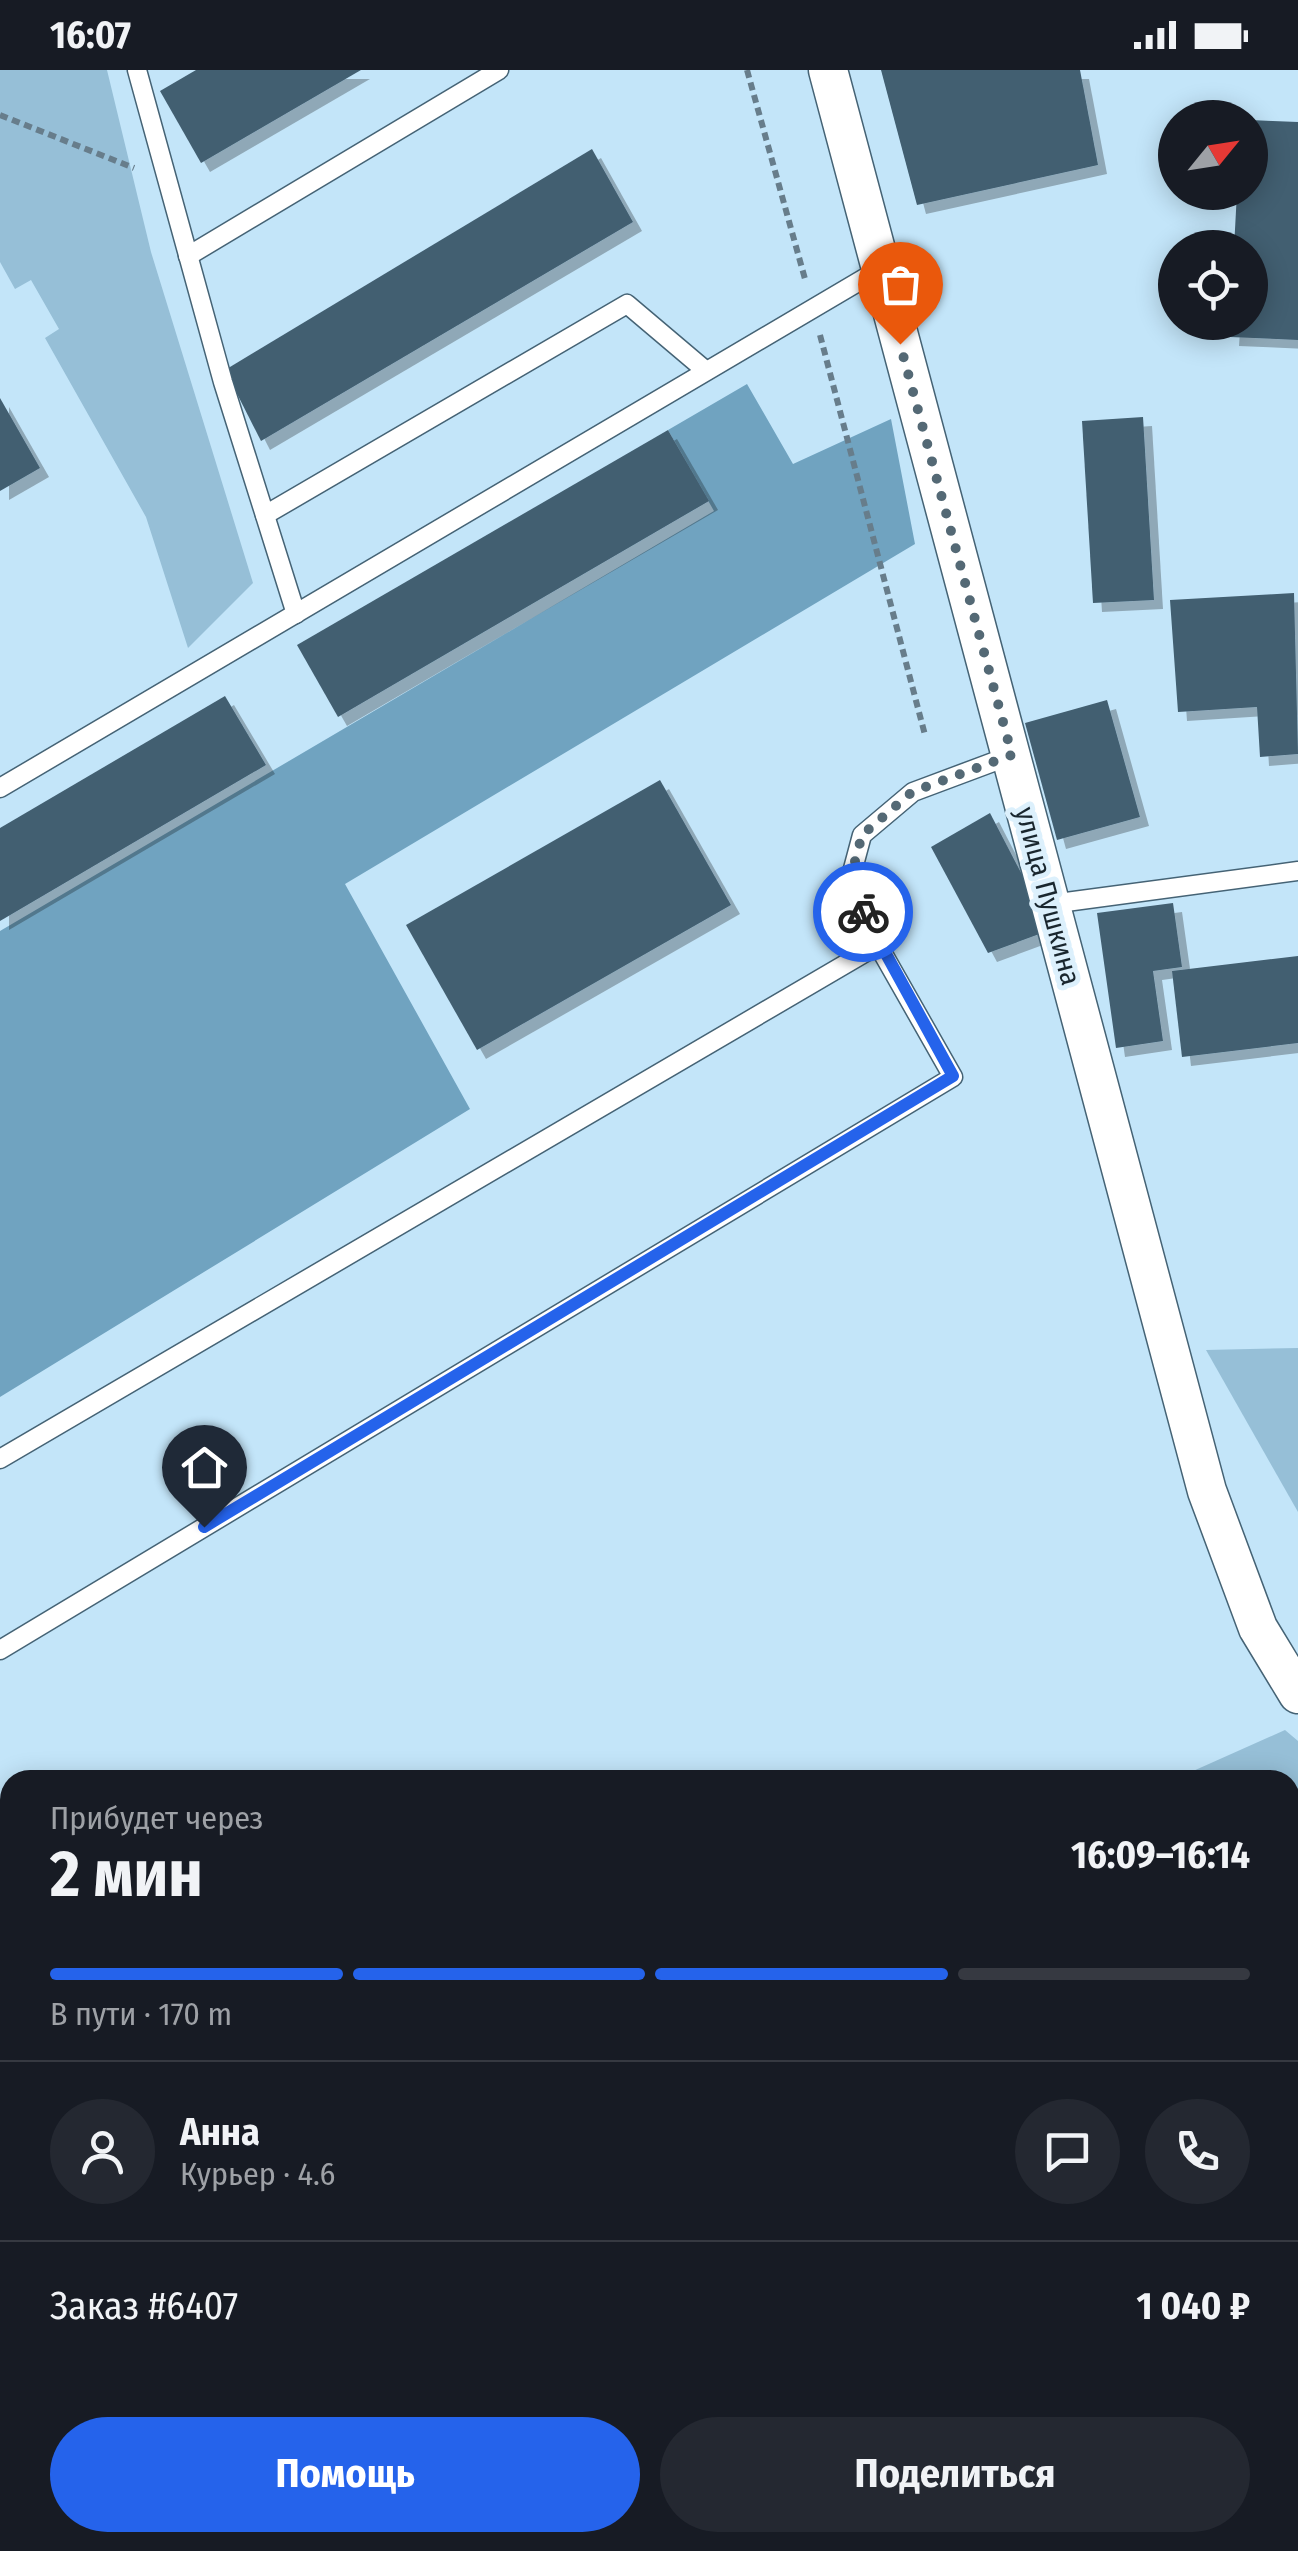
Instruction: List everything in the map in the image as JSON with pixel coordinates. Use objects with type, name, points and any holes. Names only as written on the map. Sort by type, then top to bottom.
[{"type":"street","name":"улица Пушкина","points":[[828,70],[1207,1491],[1258,1628],[1298,1694]]},
{"type":"lane","points":[[137,70],[188,256],[296,614]]},
{"type":"lane","points":[[188,256],[499,70]]},
{"type":"lane","points":[[0,788],[880,269]]},
{"type":"lane","points":[[265,515],[627,304],[705,370]]},
{"type":"lane","points":[[0,1650],[953,1076],[878,944],[850,880],[862,835],[912,792],[1012,755]]},
{"type":"lane","points":[[1051,904],[1298,871]]},
{"type":"lane","points":[[0,1459],[878,944]]},
{"type":"path","points":[[747,70],[925,735]]},
{"type":"path","points":[[0,116],[167,183]]},
{"type":"shaded area","points":[[0,70],[107,70],[151,252],[253,583],[188,648],[146,517],[45,338],[59,329],[31,280],[15,289],[0,262]]},
{"type":"shaded area","points":[[747,384],[793,464],[891,419],[915,544],[345,884],[470,1109],[0,1397],[0,931],[714,511],[668,430]]},
{"type":"shaded area","points":[[1298,1348],[1298,1512],[1206,1350]]},
{"type":"shaded area","points":[[1285,1730],[1298,1741],[1298,1770],[1195,1770]]},
{"type":"building","points":[[196,70],[361,70],[201,163],[160,91]]},
{"type":"building","points":[[881,70],[1080,70],[1098,165],[917,205]]},
{"type":"building","points":[[1268,121],[1298,122],[1298,340],[1268,339],[1268,230],[1235,230],[1236,210],[1268,210]]},
{"type":"building","points":[[592,149],[633,222],[261,441],[225,370]]},
{"type":"building","points":[[0,398],[40,468],[0,491]]},
{"type":"building","points":[[1143,417],[1154,600],[1093,603],[1082,421]]},
{"type":"building","points":[[668,430],[709,501],[338,717],[297,645]]},
{"type":"building","points":[[1294,593],[1298,754],[1260,757],[1257,707],[1178,712],[1170,600]]},
{"type":"building","points":[[225,696],[266,765],[0,921],[0,828]]},
{"type":"building","points":[[1107,700],[1140,817],[1057,840],[1025,723]]},
{"type":"building","points":[[660,780],[731,905],[477,1050],[406,925]]},
{"type":"building","points":[[990,813],[1030,890],[1042,933],[988,953],[931,847]]},
{"type":"building","points":[[1173,903],[1182,967],[1153,971],[1163,1041],[1116,1048],[1097,913]]},
{"type":"building","points":[[1298,956],[1298,1043],[1182,1057],[1172,971]]},
{"type":"way so far","points":[[863,912],[850,880],[862,835],[912,792],[1012,755],[900,344]]},
{"type":"route","points":[[204,1527],[953,1076],[863,912]]}]
